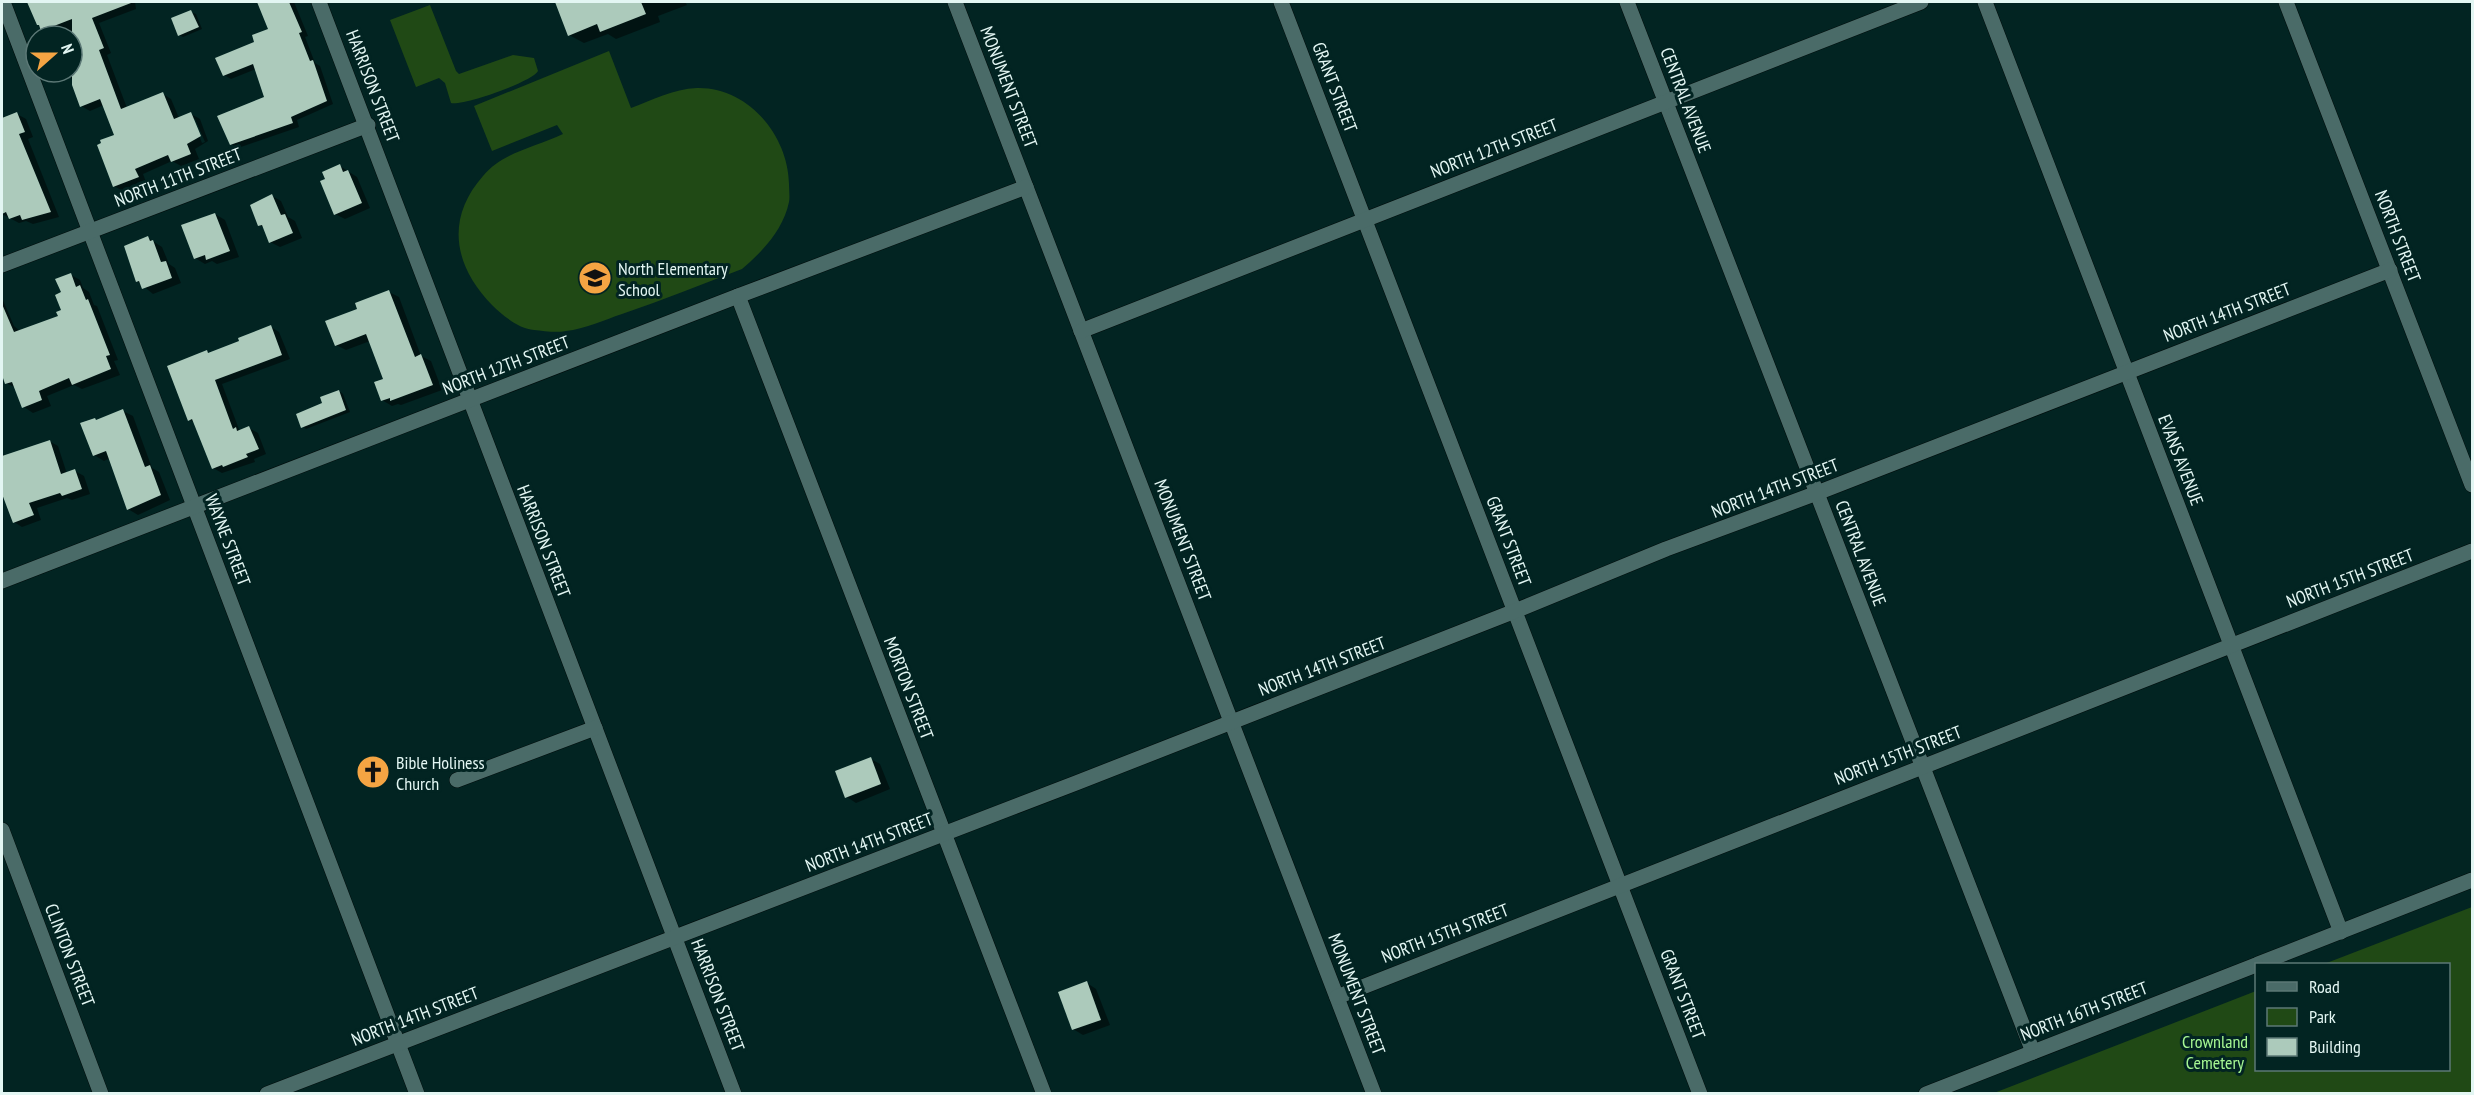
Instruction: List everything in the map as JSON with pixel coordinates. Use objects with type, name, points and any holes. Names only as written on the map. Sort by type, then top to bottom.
[{"type":"street","name":"WAYNE STREET","points":[[3,2],[417,1094]]},
{"type":"street","name":"HARRISON STREET","points":[[319,2],[368,125],[469,400],[734,1094]]},
{"type":"street","name":"MONUMENT STREET","points":[[955,2],[1374,1094]]},
{"type":"street","name":"GRANT STREET","points":[[1281,2],[1700,1094]]},
{"type":"street","name":"CENTRAL AVENUE","points":[[1627,2],[2033,1052]]},
{"type":"street","name":"NORTH 12TH STREET","points":[[1081,331],[1921,2]]},
{"type":"street","name":"EVANS AVENUE","points":[[1985,2],[2341,932]]},
{"type":"street","name":"NORTH STREET","points":[[2286,2],[2472,485]]},
{"type":"street","name":"NORTH 11TH STREET","points":[[2,265],[368,125]]},
{"type":"street","name":"NORTH 12TH STREET","points":[[2,581],[738,296],[1026,188]]},
{"type":"street","name":"NORTH 14TH STREET","points":[[267,1094],[1233,722],[1666,549],[1817,493],[2390,270]]},
{"type":"street","name":"MORTON STREET","points":[[738,296],[1044,1094]]},
{"type":"street","name":"NORTH 15TH STREET","points":[[1337,996],[2472,550]]},
{"type":"street","points":[[457,780],[595,728]]},
{"type":"street","name":"CLINTON STREET","points":[[2,830],[101,1094]]},
{"type":"street","name":"NORTH 16TH STREET","points":[[2262,963],[2472,880]]},
{"type":"street","name":"NORTH 16TH STREET","points":[[1926,1094],[2255,966]]},
{"type":"green space","points":[[430,5],[459,74],[513,55],[534,58],[538,71],[511,87],[458,103],[451,103],[445,83],[439,78],[416,87],[390,20]]},
{"type":"green space","points":[[609,51],[631,108],[671,93],[697,88],[716,90],[748,105],[762,117],[781,148],[787,166],[789,202],[777,231],[742,269],[573,330],[558,332],[528,329],[506,317],[479,290],[462,258],[459,225],[471,192],[491,168],[510,156],[563,134],[557,125],[492,151],[474,106]]},
{"type":"green space","name":"Crownland Cemetery","points":[[2472,907],[2472,1093],[1994,1093],[2255,991],[2255,1071],[2450,1071],[2450,963],[2327,963]]},
{"type":"building","points":[[27,2],[131,2],[92,18],[104,48],[99,50],[121,109],[163,92],[174,119],[191,112],[201,136],[187,144],[191,154],[171,162],[168,155],[135,169],[139,177],[113,187],[97,145],[101,143],[100,140],[114,135],[100,99],[80,107],[72,85],[84,84],[84,24],[72,24],[72,19],[59,24],[37,24]]},
{"type":"building","points":[[257,2],[289,2],[327,101],[291,117],[293,123],[230,145],[217,116],[264,97],[253,64],[223,76],[215,58],[254,42],[252,35],[268,29]]},
{"type":"building","points":[[555,2],[641,2],[646,14],[600,32],[597,24],[568,36]]},
{"type":"building","points":[[191,10],[199,27],[178,36],[171,18]]},
{"type":"building","points":[[17,112],[25,132],[19,134],[51,212],[22,220],[20,215],[9,219],[6,212],[2,214],[2,118]]},
{"type":"building","points":[[340,164],[343,172],[348,170],[362,203],[334,215],[320,181],[325,179],[322,172]]},
{"type":"building","points":[[272,194],[281,215],[285,214],[293,233],[269,243],[262,225],[258,226],[250,205]]},
{"type":"building","points":[[215,213],[230,251],[206,260],[205,255],[194,259],[181,225]]},
{"type":"building","points":[[148,236],[150,241],[153,240],[161,262],[166,261],[172,278],[142,289],[139,281],[136,282],[124,246]]},
{"type":"building","points":[[71,273],[76,287],[80,285],[86,300],[88,299],[110,355],[106,356],[111,369],[72,385],[69,378],[39,391],[42,400],[22,408],[12,382],[5,384],[2,375],[2,304],[14,332],[58,316],[56,312],[61,310],[55,295],[61,292],[55,279]]},
{"type":"building","points":[[389,290],[415,357],[421,354],[433,385],[390,401],[390,398],[381,401],[374,382],[383,379],[366,334],[335,346],[325,321],[357,309],[355,303]]},
{"type":"building","points":[[271,325],[282,355],[215,380],[233,429],[236,427],[237,431],[249,426],[259,449],[246,454],[248,457],[212,469],[192,419],[188,421],[167,366],[207,350],[208,353],[239,341],[238,338]]},
{"type":"building","points":[[339,390],[346,410],[301,428],[296,414],[322,403],[320,397]]},
{"type":"building","points":[[123,409],[145,467],[150,465],[161,495],[127,510],[106,451],[93,456],[80,423],[95,418],[96,420]]},
{"type":"building","points":[[50,440],[61,474],[75,469],[82,489],[29,503],[34,515],[13,523],[2,494],[2,456]]},
{"type":"building","points":[[871,757],[881,784],[845,798],[835,771]]},
{"type":"building","points":[[1087,981],[1101,1020],[1072,1030],[1058,992]]},
{"type":"place","name":"North Elementary School","points":[[595,278]]},
{"type":"place","name":"Bible Holiness Church","points":[[373,772]]}]
